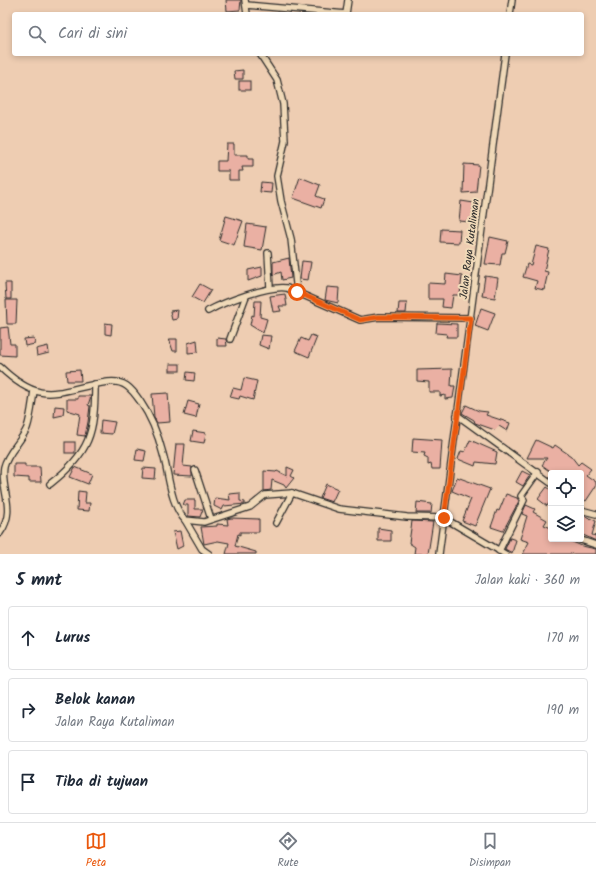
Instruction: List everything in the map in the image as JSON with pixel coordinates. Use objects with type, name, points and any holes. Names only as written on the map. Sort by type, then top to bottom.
[{"type":"street","points":[[346,12],[348,0]]},
{"type":"street","points":[[510,12],[512,0]]},
{"type":"street","points":[[247,12],[245,2],[329,12]]},
{"type":"street","points":[[261,56],[277,80],[283,104],[285,141],[277,176],[280,201],[291,239],[297,292]]},
{"type":"street","name":"Jalan Raya Kutaliman","points":[[439,554],[505,56]]},
{"type":"street","points":[[268,253],[270,288]]},
{"type":"street","points":[[208,311],[246,296],[279,286],[297,292],[360,320],[379,317],[471,318]]},
{"type":"street","points":[[230,340],[246,296]]},
{"type":"street","points":[[0,367],[11,378],[34,391],[51,393],[116,381],[121,382],[132,389],[148,413],[158,436],[180,515],[185,520],[202,549],[210,554]]},
{"type":"street","points":[[50,484],[70,468],[87,444],[92,431],[95,413],[95,384]]},
{"type":"street","points":[[0,533],[5,527],[8,512],[3,469],[6,460],[27,427],[34,391]]},
{"type":"street","points":[[457,415],[548,480]]},
{"type":"street","points":[[196,470],[211,519]]},
{"type":"street","points":[[499,551],[524,500],[522,496],[538,472]]},
{"type":"street","points":[[185,520],[204,522],[250,507],[265,495],[292,493],[339,509],[407,517],[444,518],[505,554]]},
{"type":"street","points":[[276,523],[292,493]]},
{"type":"street","points":[[584,510],[595,511]]},
{"type":"street","points":[[584,541],[596,545]]},
{"type":"building","points":[[226,0],[241,0],[240,10],[227,11]]},
{"type":"building","points":[[243,70],[243,79],[235,79],[234,71]]},
{"type":"building","points":[[239,81],[250,81],[250,90],[239,90]]},
{"type":"building","points":[[227,144],[234,144],[234,155],[248,155],[248,159],[253,159],[253,167],[242,167],[243,171],[239,171],[239,180],[229,180],[229,171],[217,171],[217,161],[226,161]]},
{"type":"building","points":[[464,164],[479,165],[476,192],[463,193]]},
{"type":"building","points":[[300,177],[320,185],[316,196],[324,199],[321,208],[293,198]]},
{"type":"building","points":[[261,182],[272,183],[271,193],[260,192]]},
{"type":"building","points":[[461,201],[474,203],[472,222],[459,221]]},
{"type":"building","points":[[226,216],[243,221],[234,245],[219,240]]},
{"type":"building","points":[[247,224],[266,227],[262,250],[244,247]]},
{"type":"building","points":[[441,229],[460,230],[459,243],[440,242]]},
{"type":"building","points":[[490,237],[508,241],[505,253],[502,253],[500,265],[485,264]]},
{"type":"building","points":[[536,246],[549,249],[544,271],[548,272],[544,290],[535,288],[537,281],[523,277],[527,264],[531,265]]},
{"type":"building","points":[[289,258],[291,278],[282,280],[281,272],[273,275],[273,262]]},
{"type":"building","points":[[302,261],[311,262],[308,280],[300,279]]},
{"type":"building","points":[[262,267],[262,276],[248,281],[248,270]]},
{"type":"building","points":[[446,274],[462,276],[460,295],[453,295],[451,308],[442,307],[443,299],[428,299],[428,283],[445,284]]},
{"type":"building","points":[[485,276],[498,278],[495,298],[482,296]]},
{"type":"building","points":[[5,283],[11,283],[11,299],[6,299]]},
{"type":"building","points":[[200,284],[211,290],[203,303],[192,297]]},
{"type":"building","points":[[327,287],[339,288],[338,303],[325,300]]},
{"type":"building","points":[[285,294],[287,306],[279,306],[281,311],[273,312],[270,296]]},
{"type":"building","points":[[6,300],[17,300],[16,324],[7,324]]},
{"type":"building","points":[[255,301],[261,301],[260,317],[267,319],[263,333],[250,325],[252,315],[254,316]]},
{"type":"building","points":[[399,303],[407,303],[406,313],[398,313]]},
{"type":"building","points":[[481,308],[495,313],[488,331],[475,326]]},
{"type":"building","points":[[178,310],[177,319],[172,320],[170,311]]},
{"type":"building","points":[[105,323],[112,324],[111,335],[105,334]]},
{"type":"building","points":[[437,323],[457,324],[457,337],[446,337],[447,334],[436,333]]},
{"type":"building","points":[[8,327],[10,344],[15,344],[15,356],[0,355],[0,328]]},
{"type":"building","points":[[261,335],[271,336],[269,349],[259,345]]},
{"type":"building","points":[[311,335],[317,337],[309,357],[295,351],[301,338],[308,341]]},
{"type":"building","points":[[34,338],[35,344],[25,346],[24,339]]},
{"type":"building","points":[[217,338],[226,339],[227,346],[217,346]]},
{"type":"building","points":[[169,339],[177,339],[177,351],[173,351]]},
{"type":"building","points":[[197,340],[198,352],[188,353],[188,343]]},
{"type":"building","points":[[48,346],[49,353],[37,356],[36,349]]},
{"type":"building","points":[[170,364],[180,364],[180,371],[170,371]]},
{"type":"building","points":[[452,369],[451,386],[455,386],[453,398],[445,399],[445,395],[440,396],[440,392],[429,392],[429,382],[417,381],[417,370]]},
{"type":"building","points":[[80,370],[81,381],[67,381],[66,371]]},
{"type":"building","points":[[187,372],[195,373],[194,381],[186,380]]},
{"type":"building","points":[[244,378],[257,381],[253,400],[240,396],[239,399],[230,397],[233,388],[241,390]]},
{"type":"building","points":[[168,393],[170,422],[157,423],[154,417],[152,394]]},
{"type":"building","points":[[78,396],[91,396],[88,405],[90,406],[85,436],[77,435],[80,414],[67,410],[67,399],[78,399]]},
{"type":"building","points":[[188,401],[199,404],[196,418],[184,415]]},
{"type":"building","points":[[466,405],[479,411],[488,412],[486,415],[510,423],[507,431],[499,426],[495,430],[475,423],[474,420],[462,413]]},
{"type":"building","points":[[55,406],[64,407],[63,415],[54,417]]},
{"type":"building","points":[[101,420],[115,422],[112,434],[100,433]]},
{"type":"building","points":[[193,431],[206,433],[204,443],[191,441]]},
{"type":"building","points":[[413,438],[442,440],[440,469],[432,469],[431,464],[428,465],[428,458],[424,456],[425,453],[412,452]]},
{"type":"building","points":[[470,440],[497,452],[495,464],[476,462],[475,466],[458,459],[461,451],[465,452]]},
{"type":"building","points":[[536,440],[553,448],[555,445],[571,456],[578,465],[581,462],[591,469],[586,475],[596,482],[596,486],[586,501],[584,500],[584,470],[549,470],[542,465],[547,458],[527,458]]},
{"type":"building","points":[[65,442],[75,442],[75,453],[65,453]]},
{"type":"building","points":[[176,444],[185,444],[183,466],[192,467],[192,476],[173,475]]},
{"type":"building","points":[[137,449],[146,451],[144,461],[135,460]]},
{"type":"building","points":[[14,464],[25,464],[25,467],[40,467],[41,482],[29,482],[29,478],[14,477]]},
{"type":"building","points":[[75,467],[92,474],[88,484],[70,477]]},
{"type":"building","points":[[287,467],[294,470],[291,476],[294,478],[286,488],[284,485],[272,480],[271,490],[264,491],[264,471],[277,471],[287,476]]},
{"type":"building","points":[[143,468],[156,469],[155,479],[142,478]]},
{"type":"building","points":[[522,471],[530,475],[523,486],[516,482]]},
{"type":"building","points":[[457,477],[490,489],[475,526],[462,521],[471,499],[452,491]]},
{"type":"building","points":[[326,484],[338,489],[332,502],[320,498]]},
{"type":"building","points":[[547,487],[548,488],[547,506],[538,499]]},
{"type":"building","points":[[78,491],[86,492],[85,503],[90,503],[89,511],[77,510]]},
{"type":"building","points":[[240,493],[240,501],[245,502],[245,504],[224,506],[222,510],[214,506],[215,498],[230,500],[229,494]]},
{"type":"building","points":[[506,494],[517,498],[519,501],[503,531],[491,527],[497,510],[499,511]]},
{"type":"building","points":[[185,500],[195,500],[195,509],[203,509],[200,517],[188,516],[188,505],[183,505]]},
{"type":"building","points":[[417,502],[432,504],[431,513],[416,513]]},
{"type":"building","points":[[526,505],[535,509],[533,512],[547,520],[544,525],[548,527],[548,542],[572,542],[596,549],[596,554],[523,554],[529,542],[520,539],[527,516],[522,514]]},
{"type":"building","points":[[584,515],[596,521],[592,535],[596,536],[596,541],[584,535]]},
{"type":"building","points":[[227,519],[259,519],[259,532],[240,532],[240,535],[238,534],[235,546],[256,552],[256,554],[226,554],[229,543],[218,541],[204,544],[201,527],[217,526],[217,524],[228,525]]},
{"type":"building","points":[[412,521],[433,522],[428,554],[414,554],[415,547],[409,543]]},
{"type":"building","points":[[378,528],[391,530],[391,541],[378,541]]},
{"type":"building","points":[[180,531],[183,546],[177,549],[173,532]]},
{"type":"building","points":[[510,538],[516,540],[512,553],[505,549]]},
{"type":"route","points":[[297,292],[360,320],[379,317],[471,318],[444,518]]}]
